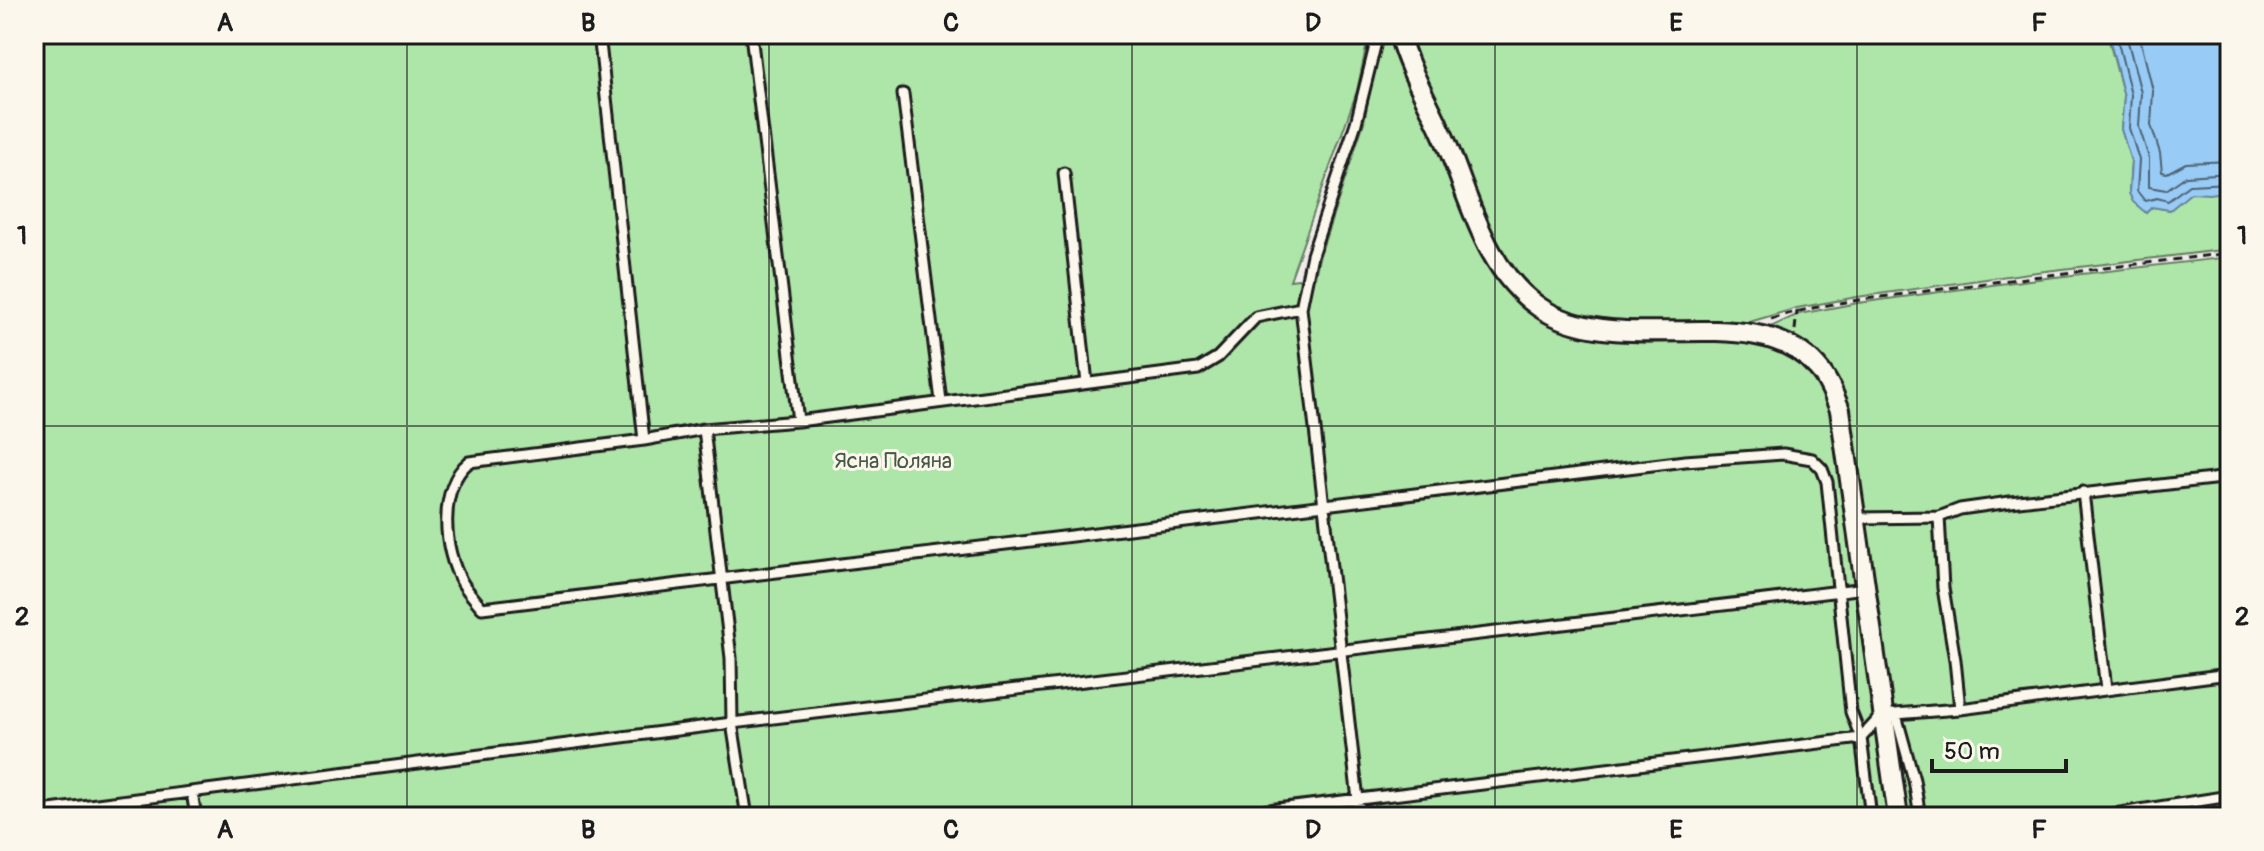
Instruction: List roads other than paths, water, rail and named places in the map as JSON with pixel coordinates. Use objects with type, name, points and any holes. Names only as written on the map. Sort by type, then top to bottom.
[{"type":"street","points":[[1399,34],[1481,234],[1515,287],[1541,308],[1567,320],[1597,328],[1644,333],[1737,331],[1775,339],[1797,350],[1819,369],[1840,410],[1866,588],[1889,715],[1898,817]]},
{"type":"lane","points":[[599,34],[644,440]]},
{"type":"lane","points":[[751,34],[798,421]]},
{"type":"lane","points":[[1360,817],[1301,308],[1312,255],[1356,123],[1378,34]]},
{"type":"lane","points":[[903,94],[941,401]]},
{"type":"lane","points":[[1064,173],[1087,383]]},
{"type":"lane","points":[[1301,308],[1256,317],[1218,357],[1198,369],[798,421],[704,429],[644,440],[469,462],[457,472],[449,500],[452,556],[462,582],[482,608],[1685,461],[1783,454],[1812,459],[1822,469],[1827,482],[1851,712],[1861,738],[1871,817]]},
{"type":"lane","points":[[704,429],[731,658],[732,723],[747,817]]},
{"type":"lane","points":[[1857,518],[1939,517],[1960,509],[2083,492],[2230,477],[2230,483]]},
{"type":"lane","points":[[2083,492],[2106,689]]},
{"type":"lane","points":[[1939,517],[1943,588],[1960,709]]},
{"type":"lane","points":[[34,812],[732,723],[1341,653],[1866,588]]},
{"type":"lane","points":[[1211,817],[1861,738],[1889,715],[1960,709],[2226,674],[2230,689]]},
{"type":"lane","points":[[1889,715],[1916,791],[1920,817]]},
{"type":"lane","points":[[2230,720],[2230,734]]},
{"type":"lane","points":[[192,792],[196,817]]},
{"type":"lane","points":[[2095,817],[2230,796]]},
{"type":"water","points":[[2105,34],[2230,34],[2230,191],[2191,193],[2170,210],[2152,207],[2146,213],[2133,202],[2129,193],[2131,161],[2121,129],[2124,97],[2109,37]]},
{"type":"park label","name":"Ясна Поляна","points":[[893,461]]}]
